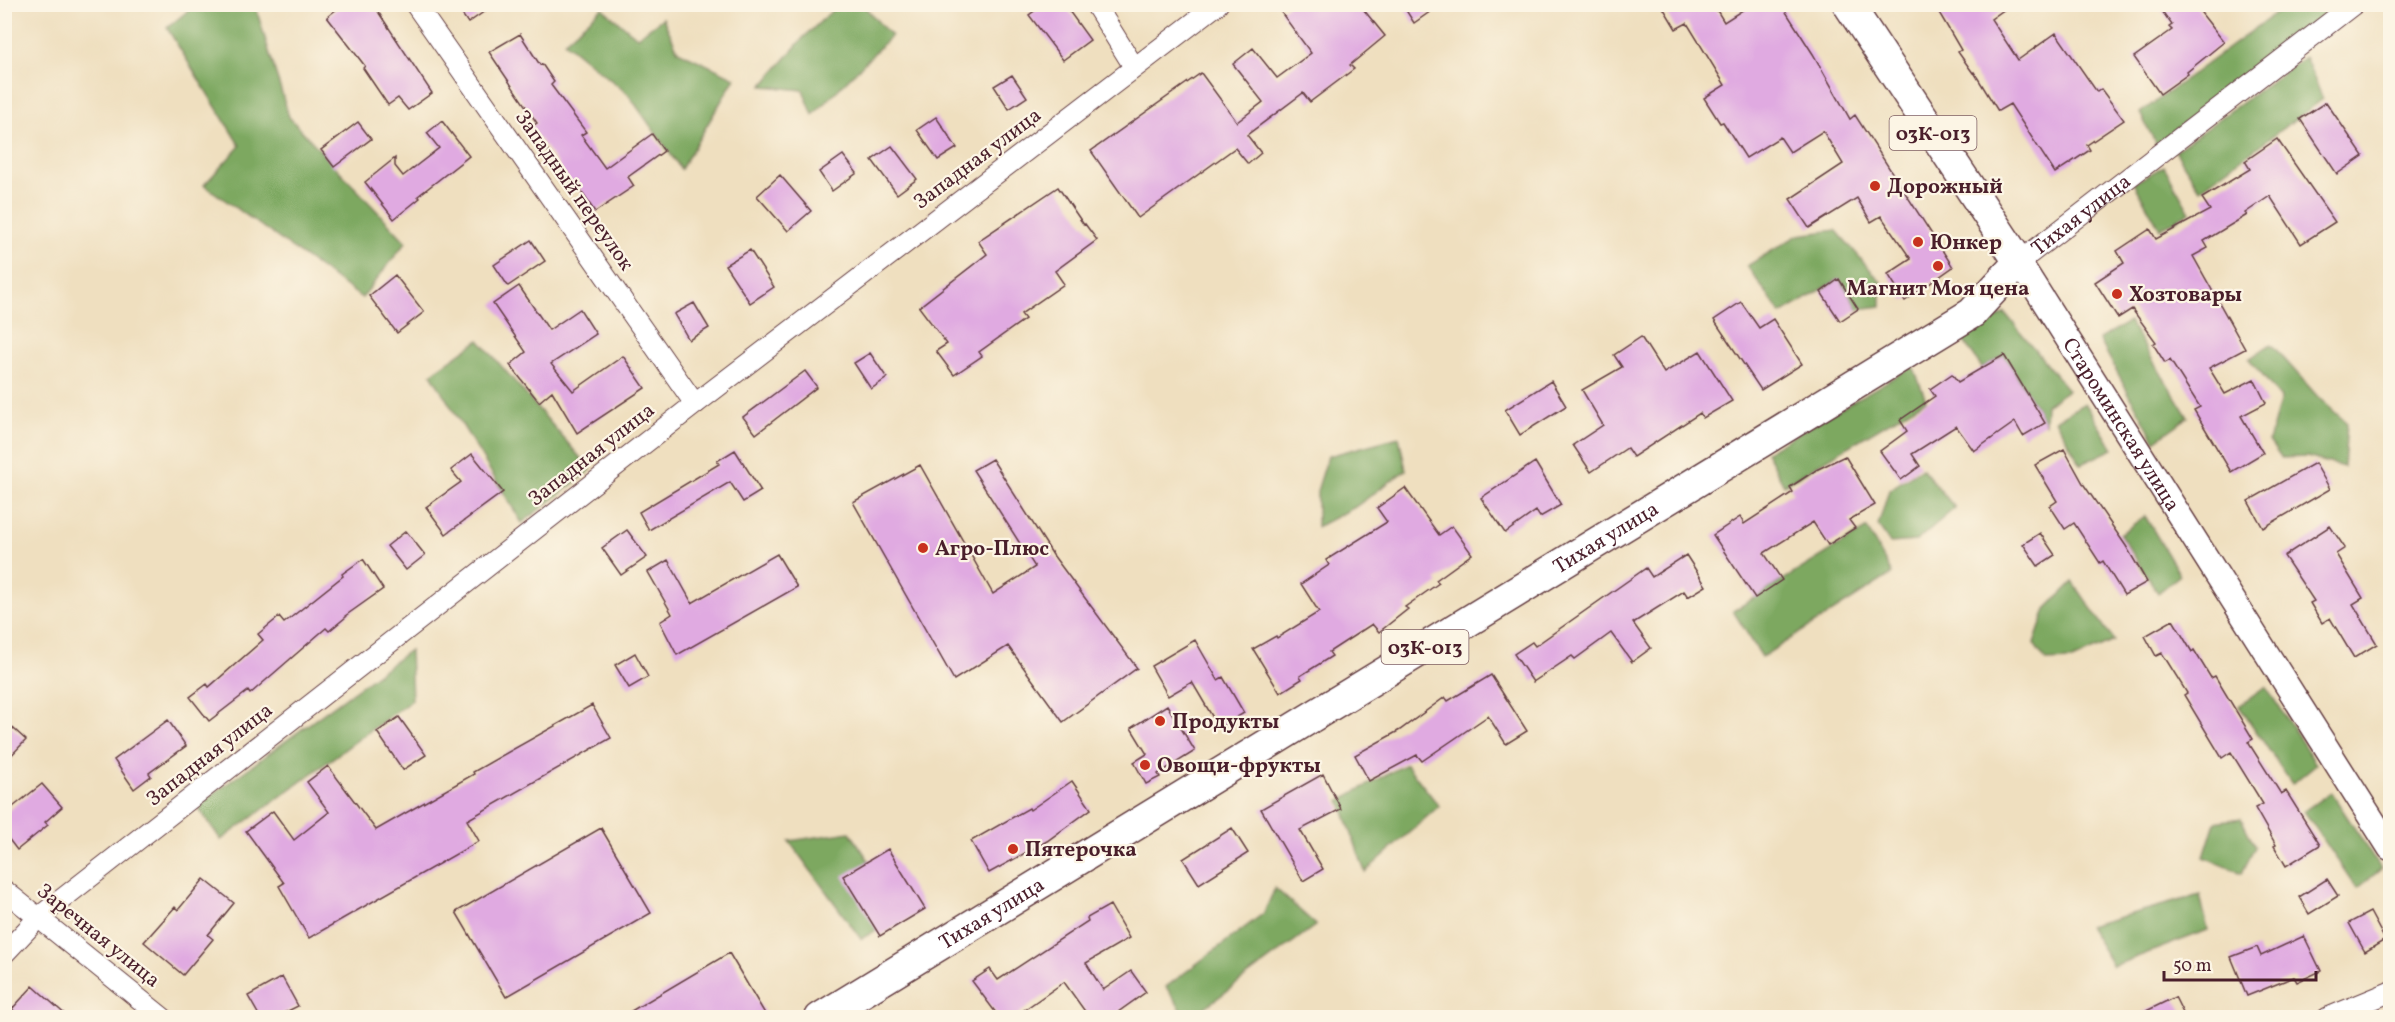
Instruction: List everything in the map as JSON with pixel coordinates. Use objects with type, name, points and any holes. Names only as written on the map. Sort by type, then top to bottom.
[{"type":"main road","name":"Староминская улица","points":[[1848,4],[2019,262]]},
{"type":"main road","name":"Тихая улица","points":[[820,1017],[1972,313],[2019,262]]},
{"type":"street","name":"Западный переулок","points":[[415,4],[695,404]]},
{"type":"street","points":[[1095,4],[1134,67]]},
{"type":"street","name":"Западная улица","points":[[4,954],[39,917],[695,404],[1218,4]]},
{"type":"street","name":"Тихая улица","points":[[2019,262],[2354,4]]},
{"type":"street","name":"Староминская улица","points":[[2019,262],[2391,848]]},
{"type":"street","name":"Заречная улица","points":[[4,890],[163,1017]]},
{"type":"street","points":[[2326,1017],[2391,992]]},
{"type":"green space","points":[[195,5],[255,5],[289,117],[406,242],[362,298],[204,185],[240,146],[167,28]]},
{"type":"green space","points":[[838,5],[863,5],[891,36],[813,115],[803,90],[762,86],[803,38]]},
{"type":"green space","points":[[2287,5],[2332,5],[2334,10],[2156,144],[2140,113]]},
{"type":"green space","points":[[602,8],[637,37],[663,18],[678,51],[735,78],[681,169],[628,94],[564,42]]},
{"type":"green space","points":[[2305,57],[2323,99],[2200,189],[2175,151]]},
{"type":"green space","points":[[2164,166],[2190,212],[2160,229],[2134,183]]},
{"type":"green space","points":[[1836,230],[1881,282],[1881,306],[1858,309],[1839,279],[1781,314],[1747,266],[1798,235]]},
{"type":"green space","points":[[2005,313],[2068,390],[2046,405],[2045,423],[2004,355],[1982,368],[1962,339]]},
{"type":"green space","points":[[2129,322],[2188,417],[2155,441],[2099,339]]},
{"type":"green space","points":[[479,340],[591,470],[522,523],[431,374]]},
{"type":"green space","points":[[2271,344],[2319,398],[2347,423],[2344,467],[2307,457],[2281,458],[2269,441],[2281,398],[2249,359]]},
{"type":"green space","points":[[1913,366],[1926,400],[1784,485],[1766,452]]},
{"type":"green space","points":[[2085,403],[2113,449],[2081,464],[2055,420]]},
{"type":"green space","points":[[1399,437],[1406,470],[1355,507],[1317,527],[1317,491],[1328,456]]},
{"type":"green space","points":[[1922,468],[1955,508],[1916,541],[1890,543],[1878,526],[1889,490]]},
{"type":"green space","points":[[2145,516],[2180,575],[2158,593],[2120,534]]},
{"type":"green space","points":[[1867,528],[1892,574],[1762,657],[1733,611]]},
{"type":"green space","points":[[2073,582],[2114,641],[2072,660],[2046,661],[2034,644],[2046,609]]},
{"type":"green space","points":[[410,650],[412,700],[221,840],[197,806]]},
{"type":"green space","points":[[2266,687],[2316,764],[2292,784],[2239,706]]},
{"type":"green space","points":[[1406,764],[1439,806],[1365,872],[1340,800]]},
{"type":"green space","points":[[2331,792],[2381,869],[2357,889],[2304,811]]},
{"type":"green space","points":[[2241,818],[2255,847],[2242,873],[2204,857],[2215,822]]},
{"type":"green space","points":[[850,832],[904,914],[861,939],[789,841]]},
{"type":"green space","points":[[1275,888],[1316,925],[1192,1017],[1186,1017],[1166,987],[1264,913]]},
{"type":"green space","points":[[2200,895],[2208,930],[2113,966],[2088,926]]},
{"type":"building","points":[[343,4],[373,4],[432,93],[408,110],[398,98],[388,105],[363,68],[365,66],[327,17]]},
{"type":"building","points":[[455,4],[495,4],[468,23]]},
{"type":"building","points":[[1044,4],[1064,4],[1090,40],[1063,60],[1029,15]]},
{"type":"building","points":[[1290,4],[1359,4],[1385,36],[1350,65],[1354,69],[1310,102],[1303,93],[1247,135],[1261,153],[1248,164],[1235,148],[1138,218],[1091,151],[1201,73],[1237,122],[1263,102],[1233,64],[1253,48],[1277,78],[1311,53],[1280,11]]},
{"type":"building","points":[[1402,4],[1441,4],[1414,23]]},
{"type":"building","points":[[1661,4],[1713,4],[1724,22],[1752,4],[1781,4],[1850,119],[1855,115],[1953,267],[1905,301],[1888,274],[1911,259],[1881,216],[1871,222],[1857,198],[1809,228],[1790,199],[1843,164],[1823,131],[1790,152],[1780,137],[1746,158],[1723,122],[1720,123],[1704,98],[1725,85],[1687,23],[1676,29]]},
{"type":"building","points":[[1934,4],[2012,4],[1991,19],[2018,60],[2056,33],[2097,92],[2101,89],[2124,120],[2087,145],[2090,150],[2055,173],[2010,104],[1998,111],[1974,72],[1958,52],[1961,50]]},
{"type":"building","points":[[2157,4],[2198,4],[2198,9],[2224,42],[2187,72],[2188,74],[2160,94],[2134,57],[2172,30],[2169,27],[2172,25]]},
{"type":"building","points":[[520,34],[554,82],[551,85],[586,132],[581,135],[605,168],[652,134],[664,151],[628,177],[634,186],[595,212],[574,181],[571,183],[531,127],[537,123],[489,52]]},
{"type":"building","points":[[1012,75],[1027,97],[1009,109],[994,86]]},
{"type":"building","points":[[2326,102],[2363,156],[2337,174],[2300,119]]},
{"type":"building","points":[[936,117],[957,148],[938,160],[917,130]]},
{"type":"building","points":[[442,121],[469,156],[418,196],[420,198],[394,219],[365,182],[395,158],[395,166],[403,176],[439,148],[427,133]]},
{"type":"building","points":[[358,122],[371,139],[334,167],[321,150]]},
{"type":"building","points":[[2277,139],[2335,222],[2301,244],[2270,196],[2245,213],[2247,215],[2204,241],[2208,248],[2193,256],[2245,349],[2209,368],[2225,394],[2254,379],[2266,403],[2241,416],[2263,453],[2231,472],[2194,410],[2200,407],[2170,360],[2165,363],[2153,344],[2156,342],[2132,309],[2118,318],[2095,282],[2124,263],[2117,251],[2150,229],[2156,239],[2210,210],[2202,198],[2250,169],[2245,161]]},
{"type":"building","points":[[892,146],[917,179],[897,194],[872,160]]},
{"type":"building","points":[[843,155],[857,173],[832,191],[819,172]]},
{"type":"building","points":[[780,175],[811,211],[788,231],[757,196]]},
{"type":"building","points":[[1058,187],[1097,240],[1055,271],[1064,284],[1021,314],[1025,319],[979,352],[982,356],[954,375],[936,351],[947,344],[919,307],[987,254],[978,241]]},
{"type":"building","points":[[531,240],[545,261],[508,286],[494,265]]},
{"type":"building","points":[[750,250],[774,287],[750,303],[725,265]]},
{"type":"building","points":[[395,275],[424,312],[397,333],[369,296]]},
{"type":"building","points":[[1839,279],[1858,309],[1840,321],[1821,292]]},
{"type":"building","points":[[519,286],[549,330],[580,309],[596,334],[551,364],[573,391],[623,356],[645,388],[577,433],[552,391],[539,402],[510,365],[526,352],[493,304]]},
{"type":"building","points":[[1741,302],[1759,328],[1773,319],[1802,364],[1761,390],[1714,320]]},
{"type":"building","points":[[694,303],[709,328],[689,340],[674,314]]},
{"type":"building","points":[[1641,337],[1664,373],[1700,351],[1732,401],[1703,418],[1700,413],[1633,457],[1627,448],[1591,472],[1573,445],[1603,425],[1582,390],[1622,367],[1614,355]]},
{"type":"building","points":[[870,353],[887,378],[871,389],[854,363]]},
{"type":"building","points":[[2004,355],[2045,423],[2023,436],[2015,422],[1974,451],[1956,426],[1912,454],[1920,466],[1901,480],[1880,451],[1907,431],[1900,420],[1935,396],[1930,389],[1952,374],[1958,382]]},
{"type":"building","points":[[805,371],[817,387],[756,434],[743,417]]},
{"type":"building","points":[[1551,381],[1566,406],[1520,435],[1505,410]]},
{"type":"building","points":[[2064,449],[2084,485],[2126,546],[2147,582],[2124,595],[2103,561],[2100,563],[2074,523],[2065,529],[2050,506],[2057,501],[2035,465]]},
{"type":"building","points":[[735,450],[761,491],[743,502],[730,482],[649,530],[639,512],[719,464],[717,461]]},
{"type":"building","points":[[472,454],[503,492],[446,534],[426,507],[461,482],[451,470]]},
{"type":"building","points":[[1845,456],[1875,505],[1849,520],[1855,528],[1828,545],[1813,522],[1764,553],[1782,580],[1755,598],[1713,535],[1740,517],[1744,524],[1793,492],[1790,487],[1816,470]]},
{"type":"building","points":[[992,459],[1053,555],[1137,668],[1063,722],[1008,646],[954,680],[853,502],[920,465],[993,594],[1035,567],[973,470]]},
{"type":"building","points":[[1535,462],[1561,505],[1540,517],[1536,511],[1505,533],[1481,498]]},
{"type":"building","points":[[2315,463],[2330,489],[2263,528],[2248,501]]},
{"type":"building","points":[[1405,488],[1439,535],[1452,526],[1472,554],[1436,580],[1439,583],[1405,607],[1408,609],[1379,632],[1372,624],[1329,652],[1332,656],[1300,676],[1302,679],[1280,693],[1253,649],[1276,636],[1277,638],[1319,612],[1301,584],[1329,565],[1326,560],[1387,522],[1377,508]]},
{"type":"building","points":[[2330,526],[2345,548],[2336,554],[2363,598],[2353,604],[2377,644],[2354,658],[2330,618],[2322,623],[2310,603],[2314,601],[2284,556]]},
{"type":"building","points":[[627,530],[647,557],[621,575],[602,548]]},
{"type":"building","points":[[406,531],[425,555],[406,570],[387,546]]},
{"type":"building","points":[[2040,533],[2055,555],[2038,566],[2023,544]]},
{"type":"building","points":[[777,554],[797,587],[677,655],[660,622],[672,614],[648,572],[668,560],[692,603]]},
{"type":"building","points":[[1686,555],[1706,586],[1688,597],[1684,591],[1633,623],[1651,648],[1632,662],[1611,633],[1575,659],[1572,656],[1533,682],[1514,654],[1532,642],[1535,646],[1646,568],[1652,577]]},
{"type":"building","points":[[363,559],[383,589],[345,616],[329,631],[326,628],[250,694],[248,691],[209,721],[190,697],[207,684],[209,687],[263,640],[258,634],[279,617],[284,623]]},
{"type":"building","points":[[2173,620],[2211,678],[2215,676],[2253,739],[2248,742],[2281,794],[2286,791],[2320,845],[2286,866],[2255,808],[2263,804],[2231,752],[2222,758],[2184,695],[2187,693],[2162,653],[2156,656],[2145,636]]},
{"type":"building","points":[[1195,640],[1218,680],[1223,677],[1244,713],[1219,728],[1192,682],[1168,696],[1151,666]]},
{"type":"building","points":[[635,653],[648,677],[629,688],[615,665]]},
{"type":"building","points":[[1491,675],[1527,731],[1506,744],[1488,716],[1422,761],[1417,755],[1369,781],[1355,755],[1400,730],[1445,697],[1448,701]]},
{"type":"building","points":[[592,705],[611,738],[467,820],[479,841],[309,938],[279,886],[284,883],[246,831],[273,811],[294,840],[329,812],[307,782],[328,766],[376,830]]},
{"type":"building","points":[[1167,705],[1195,751],[1158,774],[1160,777],[1146,784],[1134,762],[1147,754],[1131,728]]},
{"type":"building","points":[[399,717],[426,755],[403,770],[377,732]]},
{"type":"building","points":[[4,720],[26,740],[4,763]]},
{"type":"building","points":[[168,720],[186,746],[149,773],[151,776],[134,789],[114,760]]},
{"type":"building","points":[[1323,774],[1341,809],[1300,830],[1323,869],[1303,881],[1261,809]]},
{"type":"building","points":[[1072,781],[1091,809],[1047,841],[989,873],[971,841],[1029,808],[1030,810]]},
{"type":"building","points":[[42,784],[62,807],[45,822],[48,825],[17,850],[4,833],[4,814]]},
{"type":"building","points":[[601,828],[651,913],[506,997],[456,912]]},
{"type":"building","points":[[1232,828],[1248,853],[1199,884],[1183,859]]},
{"type":"building","points":[[888,849],[925,909],[880,936],[843,876]]},
{"type":"building","points":[[204,879],[234,903],[208,935],[213,939],[183,975],[144,942],[175,907],[178,910]]},
{"type":"building","points":[[2327,879],[2338,896],[2309,914],[2299,897]]},
{"type":"building","points":[[1110,905],[1129,938],[1086,963],[1103,990],[1131,971],[1146,992],[1111,1017],[1089,1017],[1064,982],[1014,1017],[999,1017],[972,981],[990,969],[998,980],[1088,921],[1087,918]]},
{"type":"building","points":[[2370,912],[2385,940],[2365,952],[2349,923]]},
{"type":"building","points":[[2304,936],[2321,971],[2297,982],[2294,977],[2247,996],[2231,957],[2257,947],[2261,956]]},
{"type":"building","points":[[729,953],[767,1017],[621,1017]]},
{"type":"building","points":[[282,977],[298,1006],[276,1017],[260,1017],[248,996]]},
{"type":"building","points":[[33,986],[68,1017],[21,1017],[12,1009]]},
{"type":"building","points":[[2175,997],[2185,1017],[2134,1017]]},
{"type":"place","name":"Дорожный","points":[[1875,186]]},
{"type":"place","name":"Юнкер","points":[[1918,242]]},
{"type":"place","name":"Магнит Моя цена","points":[[1938,266]]},
{"type":"place","name":"Хозтовары","points":[[2117,294]]},
{"type":"place","name":"Агро-Плюс","points":[[923,548]]},
{"type":"place","name":"Продукты","points":[[1160,721]]},
{"type":"place","name":"Овощи-фрукты","points":[[1145,765]]},
{"type":"place","name":"Пятерочка","points":[[1013,849]]}]
